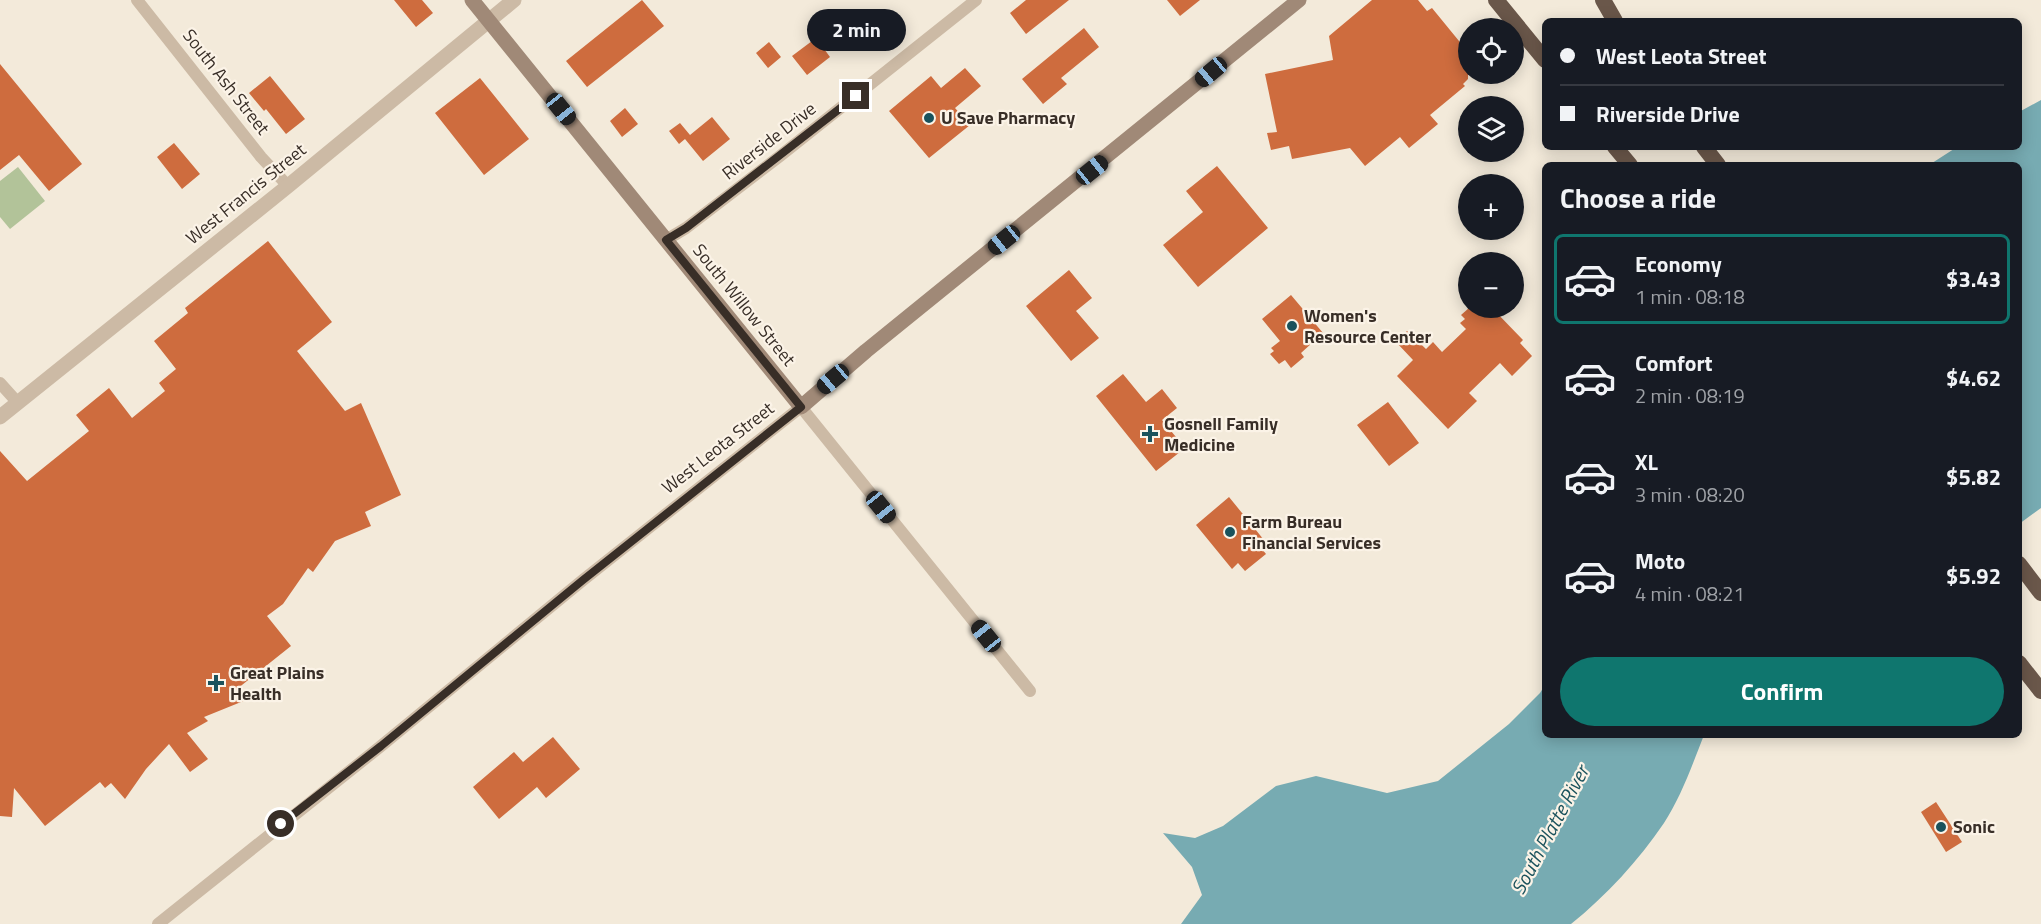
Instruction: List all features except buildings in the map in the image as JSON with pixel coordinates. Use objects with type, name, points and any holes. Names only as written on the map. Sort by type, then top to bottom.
[{"type":"highway","points":[[1496,0],[1542,56]]},
{"type":"highway","points":[[1603,0],[1613,18]]},
{"type":"highway","points":[[1618,150],[1628,162]]},
{"type":"highway","points":[[1706,150],[1716,162]]},
{"type":"highway","points":[[2022,568],[2036,586]]},
{"type":"highway","points":[[2022,667],[2041,691]]},
{"type":"main road","name":"South Willow Street","points":[[472,0],[801,407]]},
{"type":"main road","name":"West Leota Street","points":[[801,407],[875,344],[1299,0]]},
{"type":"street","name":"South Ash Street","points":[[137,0],[261,157],[288,186]]},
{"type":"street","name":"West Francis Street","points":[[0,417],[288,186],[514,0]]},
{"type":"street","name":"Riverside Drive","points":[[666,240],[686,228],[780,156],[976,0]]},
{"type":"street","points":[[0,383],[18,403]]},
{"type":"street","name":"South Willow Street","points":[[801,407],[1030,691]]},
{"type":"street","name":"West Leota Street","points":[[159,924],[583,580],[801,407]]},
{"type":"green space","points":[[18,167],[45,201],[10,229],[0,217],[0,181]]},
{"type":"water","points":[[2041,100],[2041,508],[2022,522],[2022,162],[1934,162],[1952,150],[2022,150],[2022,110]]},
{"type":"water","name":"South Platte River","points":[[1542,690],[1542,738],[1703,738],[1681,791],[1664,823],[1621,877],[1571,924],[1181,924],[1202,895],[1192,867],[1163,833],[1195,838],[1223,826],[1276,786],[1316,776],[1387,793],[1438,781],[1509,724]]},
{"type":"place","name":"U Save Pharmacy","points":[[929,118]]},
{"type":"place","name":"Women's Resource Center","points":[[1292,326]]},
{"type":"place","name":"Gosnell Family Medicine","points":[[1150,434]]},
{"type":"place","name":"Farm Bureau Financial Services","points":[[1230,532]]},
{"type":"place","name":"Great Plains Health","points":[[216,683]]},
{"type":"place","name":"Sonic","points":[[1941,827]]},
{"type":"route","points":[[281,824],[801,407],[666,240],[686,228],[856,96]]}]
